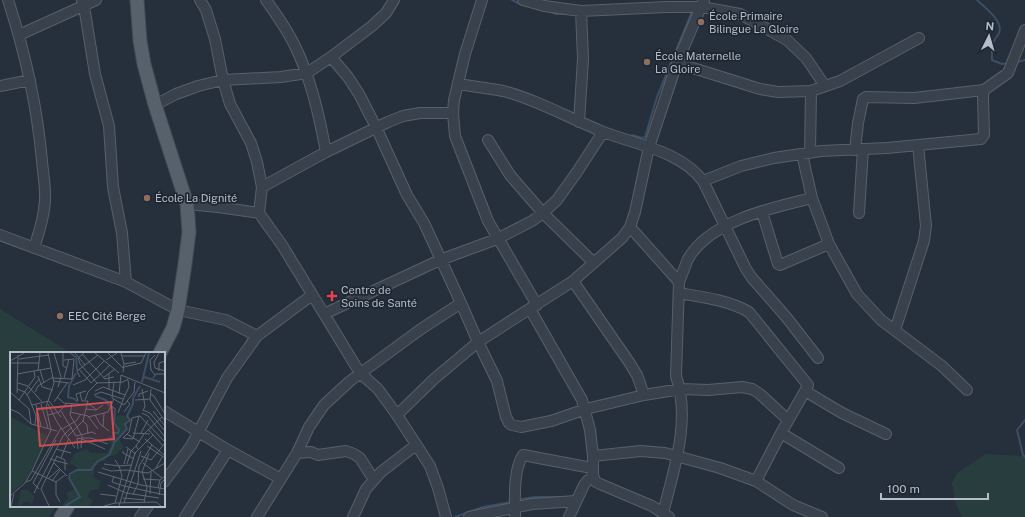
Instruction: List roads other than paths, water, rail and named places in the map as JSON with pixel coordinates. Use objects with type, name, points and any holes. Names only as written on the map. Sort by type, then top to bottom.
[{"type":"main road","points":[[137,0],[140,41],[144,64],[155,105],[187,204],[189,232],[178,310],[172,328],[160,352]]},
{"type":"main road","points":[[61,517],[67,507]]},
{"type":"street","points":[[8,0],[19,35],[30,80],[40,144],[45,199],[43,219],[34,248]]},
{"type":"street","points":[[19,35],[83,3],[96,0]]},
{"type":"street","points":[[200,0],[206,10],[215,39],[223,80],[230,104],[251,143],[258,162],[262,187],[259,213],[282,245],[360,373],[378,389],[430,466],[446,517]]},
{"type":"street","points":[[266,0],[294,44],[307,73],[321,121],[326,152]]},
{"type":"street","points":[[155,105],[176,94],[198,86],[223,80],[281,77],[307,73],[372,26],[386,13],[394,0]]},
{"type":"street","points":[[482,0],[465,54],[458,84],[453,113],[455,136],[488,222],[586,409],[593,456],[593,472],[596,482],[652,506],[666,515],[677,457],[682,420],[681,390],[676,376],[679,282],[688,259],[705,239],[726,227],[762,212],[812,198]]},
{"type":"street","points":[[523,0],[544,6],[581,11],[703,4],[740,14],[787,40],[806,58],[825,86]]},
{"type":"street","points":[[83,3],[95,74],[109,126],[113,187],[122,233],[126,282]]},
{"type":"street","points":[[397,415],[434,379],[478,342],[573,281],[622,238],[630,227],[635,212],[649,147],[677,62],[703,4]]},
{"type":"street","points":[[579,122],[582,59],[581,11]]},
{"type":"street","points":[[859,213],[858,123],[863,99],[866,97],[914,98],[984,90],[1006,75],[1025,30]]},
{"type":"street","points":[[677,62],[760,89],[778,92],[811,91],[840,81],[919,38]]},
{"type":"street","points":[[331,57],[359,94],[407,195],[424,223],[497,381],[508,423],[521,427],[551,421],[586,409],[644,395],[681,390],[708,390],[734,387],[752,389],[760,394],[788,420]]},
{"type":"street","points":[[0,86],[30,80]]},
{"type":"street","points":[[458,84],[503,91],[525,99],[603,132],[649,147],[678,159],[695,171],[703,181],[746,269],[818,358]]},
{"type":"street","points":[[703,181],[741,166],[774,158],[806,153],[981,139],[983,138],[984,90]]},
{"type":"street","points":[[811,91],[806,153],[812,198],[829,244],[857,294],[881,320],[942,366],[967,390]]},
{"type":"street","points":[[262,187],[326,152],[376,127],[403,116],[420,112],[453,113]]},
{"type":"street","points":[[324,314],[440,260],[497,239],[532,221],[557,200],[603,132]]},
{"type":"street","points":[[488,140],[510,175],[543,213],[594,263]]},
{"type":"street","points":[[895,330],[924,241],[926,226],[918,145]]},
{"type":"street","points":[[187,204],[259,213]]},
{"type":"street","points":[[762,212],[778,264],[780,265],[829,244]]},
{"type":"street","points":[[630,227],[679,282]]},
{"type":"street","points":[[0,234],[126,282],[178,310],[226,320],[257,336]]},
{"type":"street","points":[[573,281],[629,362],[637,375],[644,395]]},
{"type":"street","points":[[679,294],[720,301],[742,308],[749,312],[807,383],[805,391],[780,433],[756,481]]},
{"type":"street","points":[[165,481],[191,446],[228,378],[257,336],[312,295]]},
{"type":"street","points":[[257,517],[297,453],[309,427],[324,404],[360,373],[421,329],[461,303]]},
{"type":"street","points":[[805,391],[886,434]]},
{"type":"street","points":[[165,413],[198,433],[281,479]]},
{"type":"street","points":[[780,433],[838,468]]},
{"type":"street","points":[[353,517],[366,489],[381,472],[416,444]]},
{"type":"street","points":[[185,517],[228,450]]},
{"type":"street","points":[[297,453],[311,452],[318,455],[346,451],[360,458],[374,480]]},
{"type":"street","points":[[593,456],[641,451],[663,453],[720,468],[756,481],[792,504],[822,517]]},
{"type":"street","points":[[515,509],[515,488],[520,460],[523,456],[593,472]]},
{"type":"street","points":[[569,517],[584,485],[593,472]]},
{"type":"street","points":[[469,517],[515,509],[532,504],[576,501]]},
{"type":"street","points":[[140,517],[147,507]]},
{"type":"waterway","points":[[512,0],[522,5]]},
{"type":"waterway","points":[[977,0],[999,24],[999,33],[992,46],[992,60],[1002,64],[1009,63]]},
{"type":"waterway","points":[[548,11],[556,14],[567,14]]},
{"type":"waterway","points":[[632,135],[642,138],[645,137],[657,97],[691,14],[691,12],[686,12]]},
{"type":"waterway","points":[[1017,62],[1025,60]]},
{"type":"waterway","points":[[39,210],[40,187]]},
{"type":"waterway","points":[[244,346],[249,337],[248,336]]},
{"type":"waterway","points":[[1025,420],[1017,430],[1023,455],[1025,457]]},
{"type":"waterway","points":[[520,502],[522,499],[535,497],[570,497]]},
{"type":"waterway","points":[[455,517],[483,507],[511,502]]},
{"type":"place","name":"École Primaire Bilingue La Gloire","points":[[701,22]]},
{"type":"place","name":"École Maternelle La Gloire","points":[[647,62]]},
{"type":"place","name":"École La Dignité","points":[[147,198]]},
{"type":"place","name":"Centre de Soins de Santé","points":[[332,296]]},
{"type":"place","name":"EEC Cité Berge","points":[[60,316]]}]
